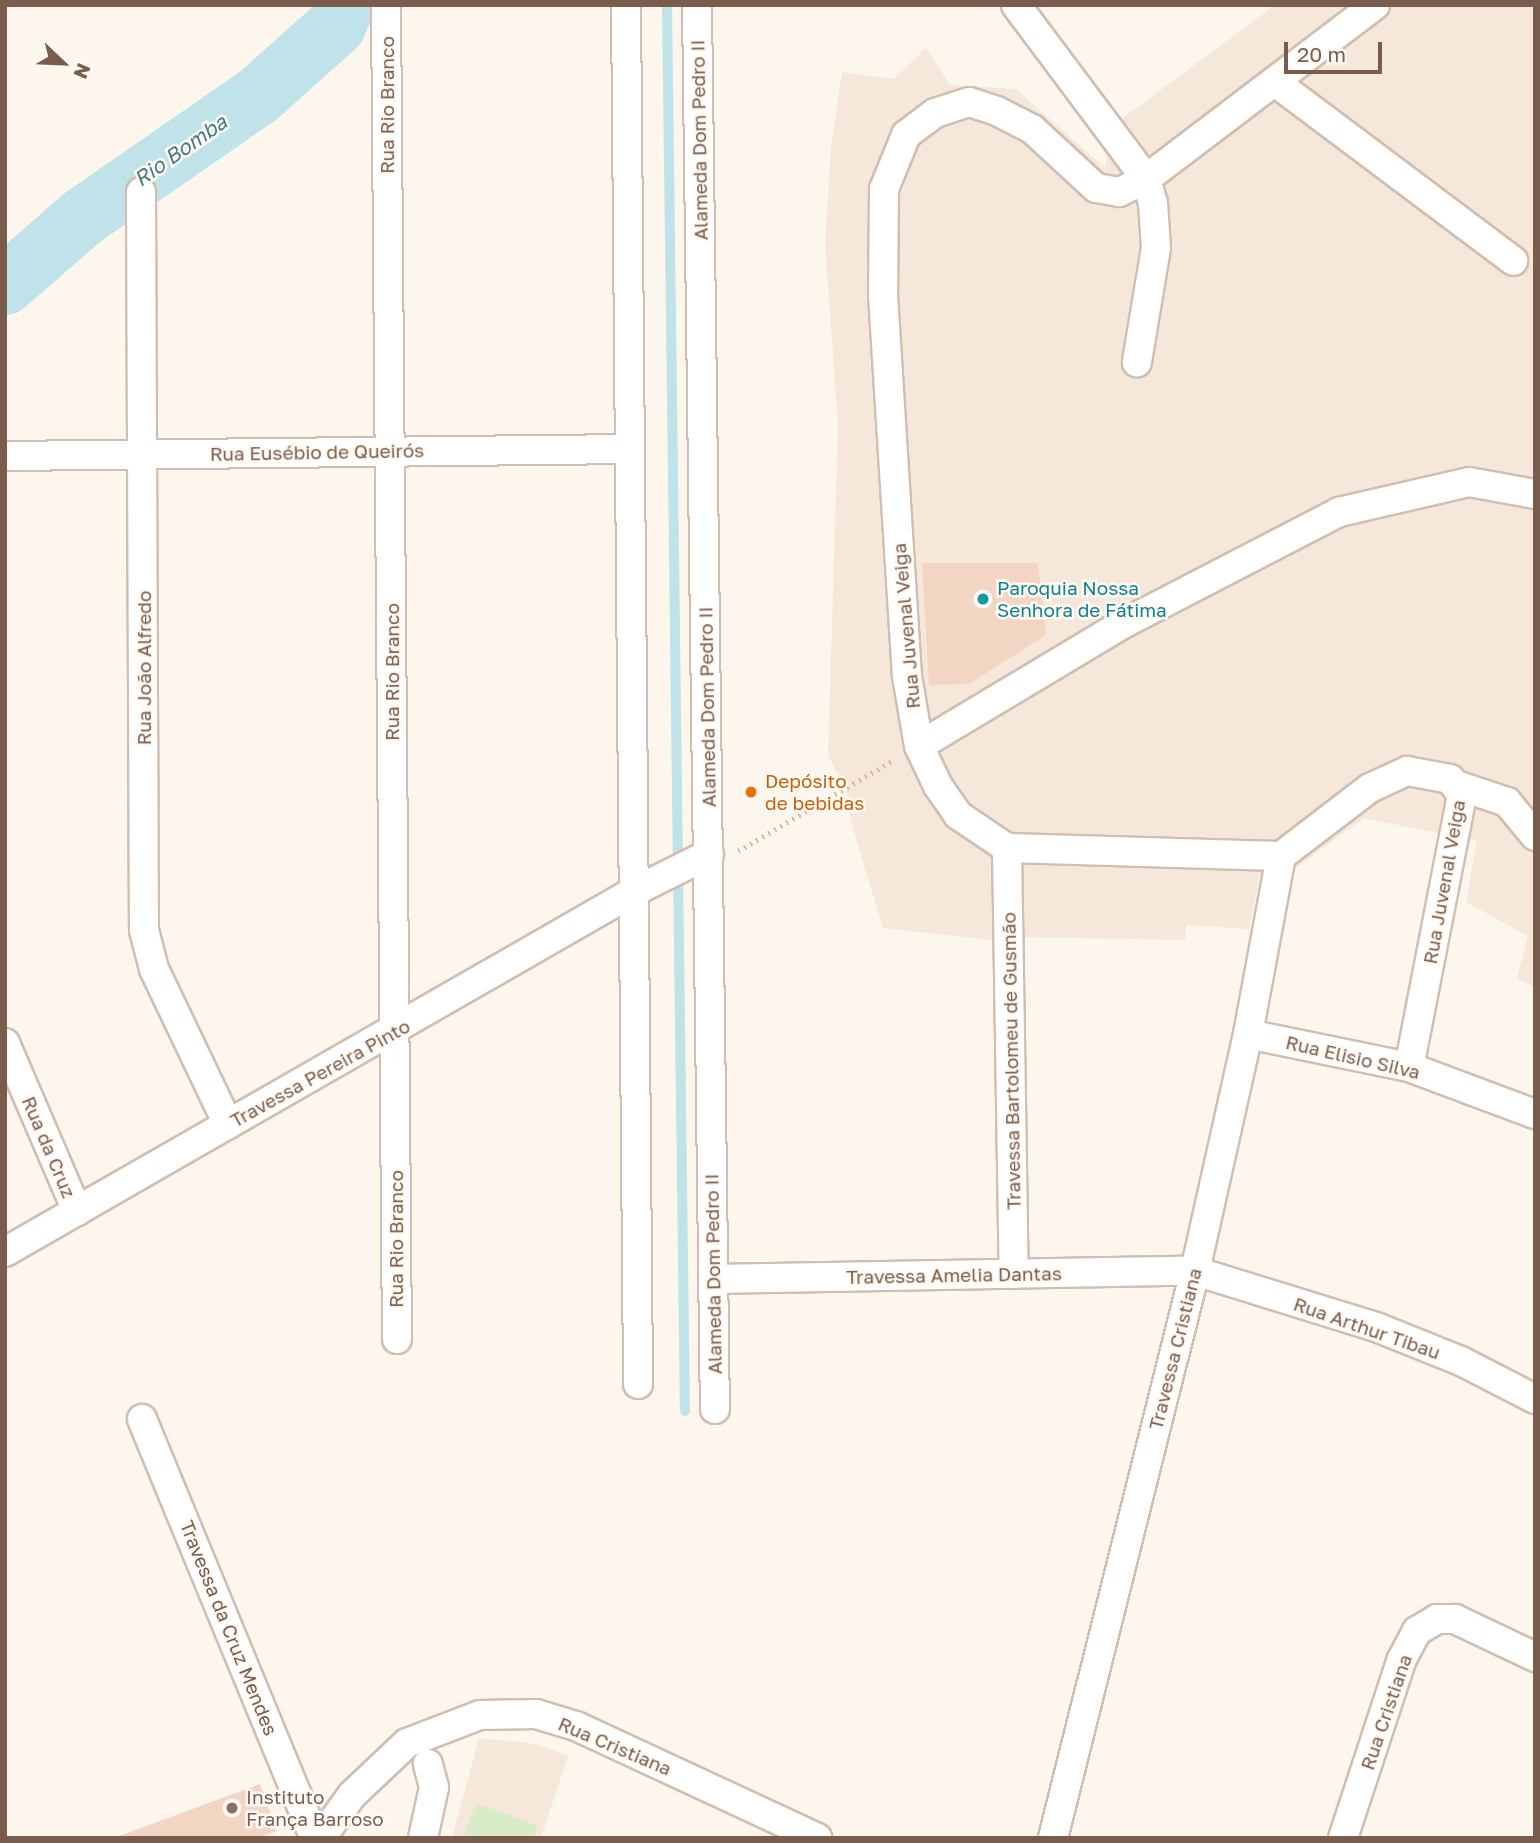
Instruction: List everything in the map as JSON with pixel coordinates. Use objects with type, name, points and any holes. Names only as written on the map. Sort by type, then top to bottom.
[{"type":"street","name":"Rua Rio Branco","points":[[386,5],[397,1339]]},
{"type":"street","points":[[626,5],[638,1384]]},
{"type":"street","name":"Alameda Dom Pedro II","points":[[697,5],[705,861],[715,1409]]},
{"type":"street","points":[[1017,5],[1146,179],[1156,248],[1137,362]]},
{"type":"street","name":"Rua Juvenal Veiga","points":[[1007,848],[958,815],[919,746],[907,676],[883,295],[884,189],[906,135],[935,113],[969,102],[1032,129],[1096,188],[1119,192],[1146,179],[1275,82],[1342,15],[1375,5]]},
{"type":"street","points":[[1275,82],[1513,261]]},
{"type":"street","name":"Rua João Alfredo","points":[[141,192],[147,953],[228,1124]]},
{"type":"street","name":"Rua Eusébio de Queirós","points":[[5,456],[629,449]]},
{"type":"street","points":[[919,746],[1121,625],[1339,512],[1469,482],[1535,494]]},
{"type":"street","name":"Rua Juvenal Veiga","points":[[1281,856],[1370,788],[1407,771],[1441,775],[1459,786],[1462,795],[1409,1067]]},
{"type":"street","points":[[1459,786],[1507,802],[1535,836]]},
{"type":"street","points":[[1007,848],[1281,856]]},
{"type":"street","name":"Travessa Bartolomeu de Gusmão","points":[[1007,848],[1014,1274]]},
{"type":"street","name":"Travessa Cristiana","points":[[1053,1838],[1195,1271],[1248,1034],[1281,856]]},
{"type":"street","points":[[633,892],[705,861]]},
{"type":"street","name":"Travessa Pereira Pinto","points":[[5,1252],[395,1031],[633,892]]},
{"type":"street","name":"Rua Elisio Silva","points":[[1248,1034],[1409,1067],[1535,1114]]},
{"type":"street","name":"Rua da Cruz","points":[[5,1044],[76,1211]]},
{"type":"street","name":"Travessa Amelia Dantas","points":[[713,1279],[1195,1271]]},
{"type":"street","name":"Rua Arthur Tibau","points":[[1195,1271],[1376,1327],[1461,1361],[1535,1399]]},
{"type":"street","name":"Travessa da Cruz Mendes","points":[[142,1419],[316,1838]]},
{"type":"street","name":"Rua Cristiana","points":[[1343,1838],[1402,1659],[1418,1631],[1437,1619],[1455,1619],[1535,1657]]},
{"type":"street","name":"Rua Cristiana","points":[[321,1838],[352,1795],[407,1743],[480,1715],[536,1714],[576,1726],[817,1838]]},
{"type":"street","points":[[424,1838],[434,1787],[428,1764]]},
{"type":"path","points":[[705,861],[919,746]]},
{"type":"shaded area","points":[[1275,5],[1535,5],[1535,988],[1517,978],[1528,936],[1466,902],[1477,841],[1364,818],[1276,882],[1259,878],[1249,929],[1186,925],[1185,940],[1027,937],[1009,942],[883,928],[852,825],[846,788],[828,756],[838,426],[825,243],[831,148],[842,72],[893,79],[926,48],[950,85],[1016,89],[1106,169],[1108,129]]},
{"type":"shaded area","points":[[479,1738],[536,1744],[568,1756],[541,1838],[452,1838]]},
{"type":"green space","points":[[476,1803],[538,1826],[533,1838],[463,1838]]},
{"type":"building","name":"Paroquia Nossa Senhora de Fátima","points":[[922,563],[1038,563],[1046,635],[969,684],[929,685]]},
{"type":"building","name":"Instituto França Barroso","points":[[260,1784],[277,1831],[258,1838],[114,1838]]},
{"type":"waterway","name":"Rio Bomba","points":[[5,285],[83,217],[258,96],[336,26],[345,5]]},
{"type":"waterway","points":[[667,5],[685,1411]]},
{"type":"place","name":"Paroquia Nossa Senhora de Fátima","points":[[983,599]]},
{"type":"place","name":"Depósito de bebidas","points":[[751,792]]},
{"type":"place","name":"Instituto França Barroso","points":[[232,1808]]}]
